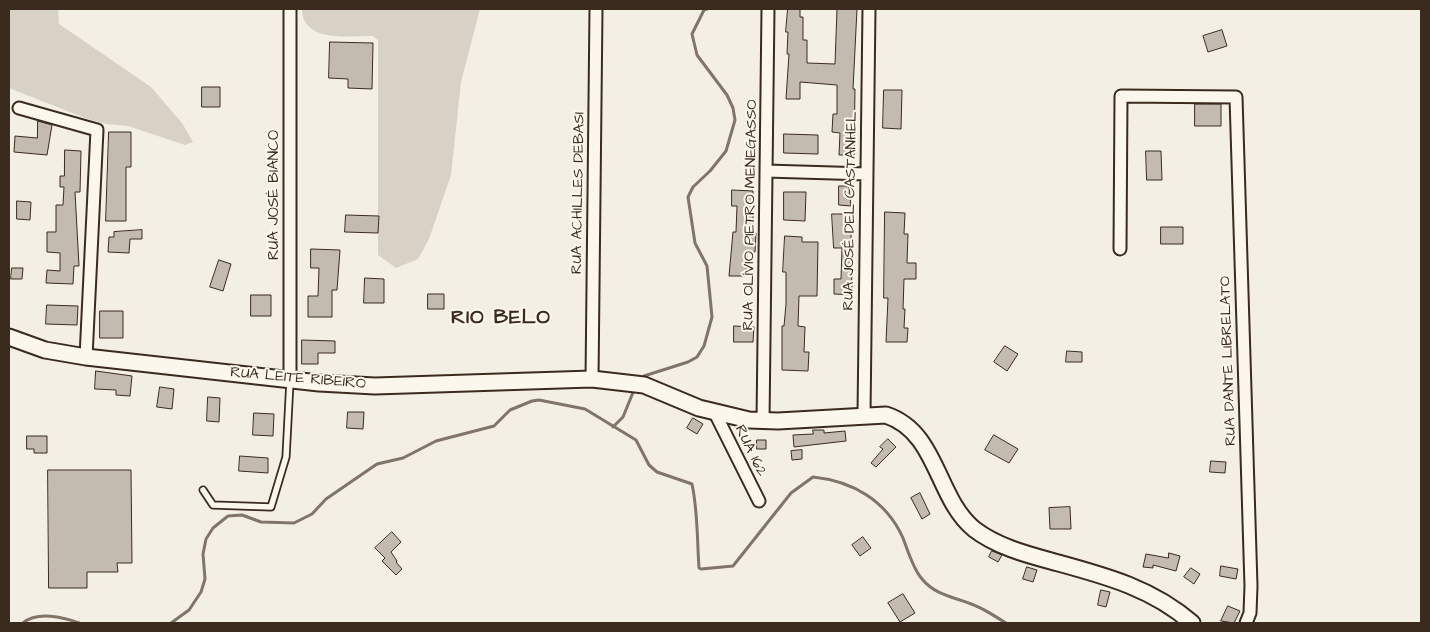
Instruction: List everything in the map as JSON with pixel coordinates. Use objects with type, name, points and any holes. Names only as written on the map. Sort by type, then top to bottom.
[{"type":"street","name":"RUA JOSÉ BIANCO","points":[[290,9],[290,380]]},
{"type":"street","name":"RUA ACHILLES DEBASI","points":[[592,379],[596,9]]},
{"type":"street","name":"RUA OLÍVIO PIETRO MENEGASSO","points":[[764,421],[768,9]]},
{"type":"street","name":"RUA JOSÉ DEL CASTANHEL","points":[[864,414],[869,9]]},
{"type":"street","name":"RUA DANTE LIBRELATO","points":[[1120,249],[1121,96],[1236,97],[1252,600],[1246,623]]},
{"type":"street","points":[[19,108],[97,130],[86,357]]},
{"type":"street","points":[[766,171],[867,174]]},
{"type":"street","name":"RUA LEITE RIBEIRO","points":[[9,337],[45,350],[86,357],[290,380],[375,386],[592,379],[644,385],[714,413],[764,421],[864,414],[886,415],[896,418],[916,433],[957,512],[975,530],[1017,551],[1109,577],[1141,589],[1171,606],[1192,623]]},
{"type":"street","name":"RUA 162","points":[[714,413],[759,501]]},
{"type":"lane","points":[[203,490],[213,505],[271,506],[286,457],[290,380]]},
{"type":"shaded area","points":[[9,9],[58,9],[59,24],[151,87],[182,123],[193,142],[185,145],[128,126],[106,124],[85,118],[9,88]]},
{"type":"shaded area","points":[[302,9],[480,9],[461,82],[451,175],[429,239],[418,259],[396,268],[378,255],[378,40],[373,36],[340,36],[318,32],[310,28],[304,20]]},
{"type":"building","points":[[788,9],[800,9],[800,17],[803,17],[803,40],[807,40],[807,63],[835,64],[837,9],[857,9],[853,89],[855,89],[854,155],[839,155],[840,133],[832,132],[833,114],[837,114],[837,85],[800,82],[800,99],[786,99],[789,54],[787,54],[788,32],[786,32]]},
{"type":"building","points":[[1222,30],[1227,46],[1208,52],[1203,36]]},
{"type":"building","points":[[330,42],[373,43],[372,89],[348,88],[348,79],[329,78]]},
{"type":"building","points":[[202,87],[220,87],[220,107],[202,107]]},
{"type":"building","points":[[884,90],[902,90],[901,129],[883,128]]},
{"type":"building","points":[[1195,104],[1221,104],[1221,126],[1195,126]]},
{"type":"building","points":[[38,121],[52,125],[47,155],[14,152],[15,136],[37,138]]},
{"type":"building","points":[[109,132],[131,132],[131,167],[126,167],[126,221],[106,221]]},
{"type":"building","points":[[784,134],[818,135],[818,154],[784,153]]},
{"type":"building","points":[[65,150],[81,151],[80,192],[75,192],[79,266],[74,266],[73,284],[46,283],[47,270],[60,271],[60,253],[47,252],[47,232],[56,232],[56,205],[63,205],[64,187],[60,187],[60,176],[64,176]]},
{"type":"building","points":[[1146,151],[1161,151],[1162,180],[1147,180]]},
{"type":"building","points":[[839,186],[849,186],[851,206],[839,205]]},
{"type":"building","points":[[732,190],[753,191],[753,233],[756,233],[755,252],[747,252],[746,276],[729,276],[733,232],[736,232],[737,206],[732,206]]},
{"type":"building","points":[[784,192],[806,192],[805,221],[784,220]]},
{"type":"building","points":[[17,201],[31,202],[30,220],[17,219]]},
{"type":"building","points":[[885,212],[905,213],[904,234],[908,234],[907,263],[916,263],[916,279],[904,279],[903,309],[905,309],[904,328],[908,328],[907,342],[886,342],[888,298],[884,298]]},
{"type":"building","points":[[832,214],[845,214],[845,233],[851,233],[852,295],[834,294],[834,279],[841,279],[842,248],[834,248]]},
{"type":"building","points":[[346,215],[379,216],[378,233],[345,232]]},
{"type":"building","points":[[1161,227],[1183,227],[1183,244],[1161,244]]},
{"type":"building","points":[[142,230],[142,239],[130,239],[129,253],[108,252],[109,237],[114,237],[114,232]]},
{"type":"building","points":[[785,236],[802,237],[802,242],[818,242],[817,296],[799,296],[798,326],[805,327],[804,352],[809,352],[808,371],[782,370],[782,326],[784,326],[786,304],[786,272],[783,272]]},
{"type":"building","points":[[311,249],[340,250],[337,290],[332,290],[332,317],[308,317],[308,296],[318,296],[319,268],[311,268]]},
{"type":"building","points":[[219,260],[231,264],[223,291],[210,287]]},
{"type":"building","points":[[12,268],[23,268],[22,279],[11,279]]},
{"type":"building","points":[[365,278],[384,279],[384,303],[364,303]]},
{"type":"building","points":[[428,294],[444,294],[444,309],[428,309]]},
{"type":"building","points":[[251,295],[271,295],[271,316],[251,316]]},
{"type":"building","points":[[47,305],[78,306],[77,325],[46,324]]},
{"type":"building","points":[[100,311],[123,311],[123,338],[100,338]]},
{"type":"building","points":[[734,326],[754,327],[753,342],[734,342]]},
{"type":"building","points":[[302,340],[335,341],[335,353],[318,353],[318,364],[302,364]]},
{"type":"building","points":[[1005,346],[1018,354],[1007,371],[994,362]]},
{"type":"building","points":[[1067,351],[1082,352],[1082,362],[1066,362]]},
{"type":"building","points":[[96,371],[132,376],[130,396],[116,395],[116,390],[95,389]]},
{"type":"building","points":[[160,387],[174,389],[172,409],[157,407]]},
{"type":"building","points":[[208,397],[220,398],[219,422],[207,421]]},
{"type":"building","points":[[348,412],[364,412],[363,429],[347,428]]},
{"type":"building","points":[[254,413],[274,414],[273,436],[253,435]]},
{"type":"building","points":[[693,418],[703,424],[697,434],[687,428]]},
{"type":"building","points":[[813,430],[824,430],[824,433],[845,431],[846,441],[794,447],[793,435],[813,434]]},
{"type":"building","points":[[994,435],[1018,449],[1009,463],[985,450]]},
{"type":"building","points":[[27,436],[47,436],[47,453],[34,453],[34,449],[27,449]]},
{"type":"building","points":[[888,439],[896,447],[876,467],[871,463],[883,449],[880,447]]},
{"type":"building","points":[[757,440],[766,440],[766,449],[757,449]]},
{"type":"building","points":[[802,450],[802,459],[792,460],[791,451]]},
{"type":"building","points":[[240,456],[268,458],[268,473],[239,471]]},
{"type":"building","points":[[1211,461],[1226,462],[1225,473],[1210,472]]},
{"type":"building","points":[[48,470],[131,470],[132,563],[117,563],[118,572],[87,572],[87,588],[49,588]]},
{"type":"building","points":[[920,493],[930,514],[922,519],[911,498]]},
{"type":"building","points":[[1070,507],[1071,529],[1050,529],[1049,508]]},
{"type":"building","points":[[392,532],[401,542],[391,552],[402,569],[396,575],[382,561],[385,558],[375,548]]},
{"type":"building","points":[[863,537],[871,548],[860,556],[852,545]]},
{"type":"building","points":[[992,551],[1002,555],[998,562],[989,557]]},
{"type":"building","points":[[1169,553],[1180,556],[1176,571],[1153,565],[1153,568],[1143,567],[1146,554],[1168,558]]},
{"type":"building","points":[[1221,566],[1238,569],[1236,579],[1220,576]]},
{"type":"building","points":[[1027,567],[1037,570],[1033,582],[1023,579]]},
{"type":"building","points":[[1191,568],[1200,574],[1194,584],[1184,577]]},
{"type":"building","points":[[1101,590],[1110,592],[1106,607],[1098,605]]},
{"type":"building","points":[[903,594],[915,613],[900,622],[888,603]]},
{"type":"building","points":[[1228,606],[1240,611],[1234,623],[1221,621]]},
{"type":"waterway","points":[[644,376],[688,362],[697,357],[704,346],[712,317],[707,266],[695,243],[688,197],[693,187],[710,171],[726,151],[735,120],[733,108],[727,95],[697,55],[692,34],[704,10],[707,9]]},
{"type":"waterway","points":[[613,427],[623,417],[634,390]]},
{"type":"waterway","points":[[171,623],[189,610],[201,592],[205,579],[203,554],[206,539],[213,528],[228,516],[242,515],[261,522],[294,523],[312,514],[326,499],[377,464],[403,458],[436,441],[494,426],[510,410],[539,400],[585,409],[636,440],[649,465],[657,472],[692,484],[699,568],[701,569],[733,566],[791,493],[813,477],[827,479],[854,488],[877,503],[887,513],[903,538],[916,570],[922,579],[934,590],[980,608],[1006,623]]},
{"type":"waterway","points":[[23,623],[29,619],[43,616],[58,617],[79,623]]},
{"type":"district","name":"RIO BELO","points":[[501,319]]}]
